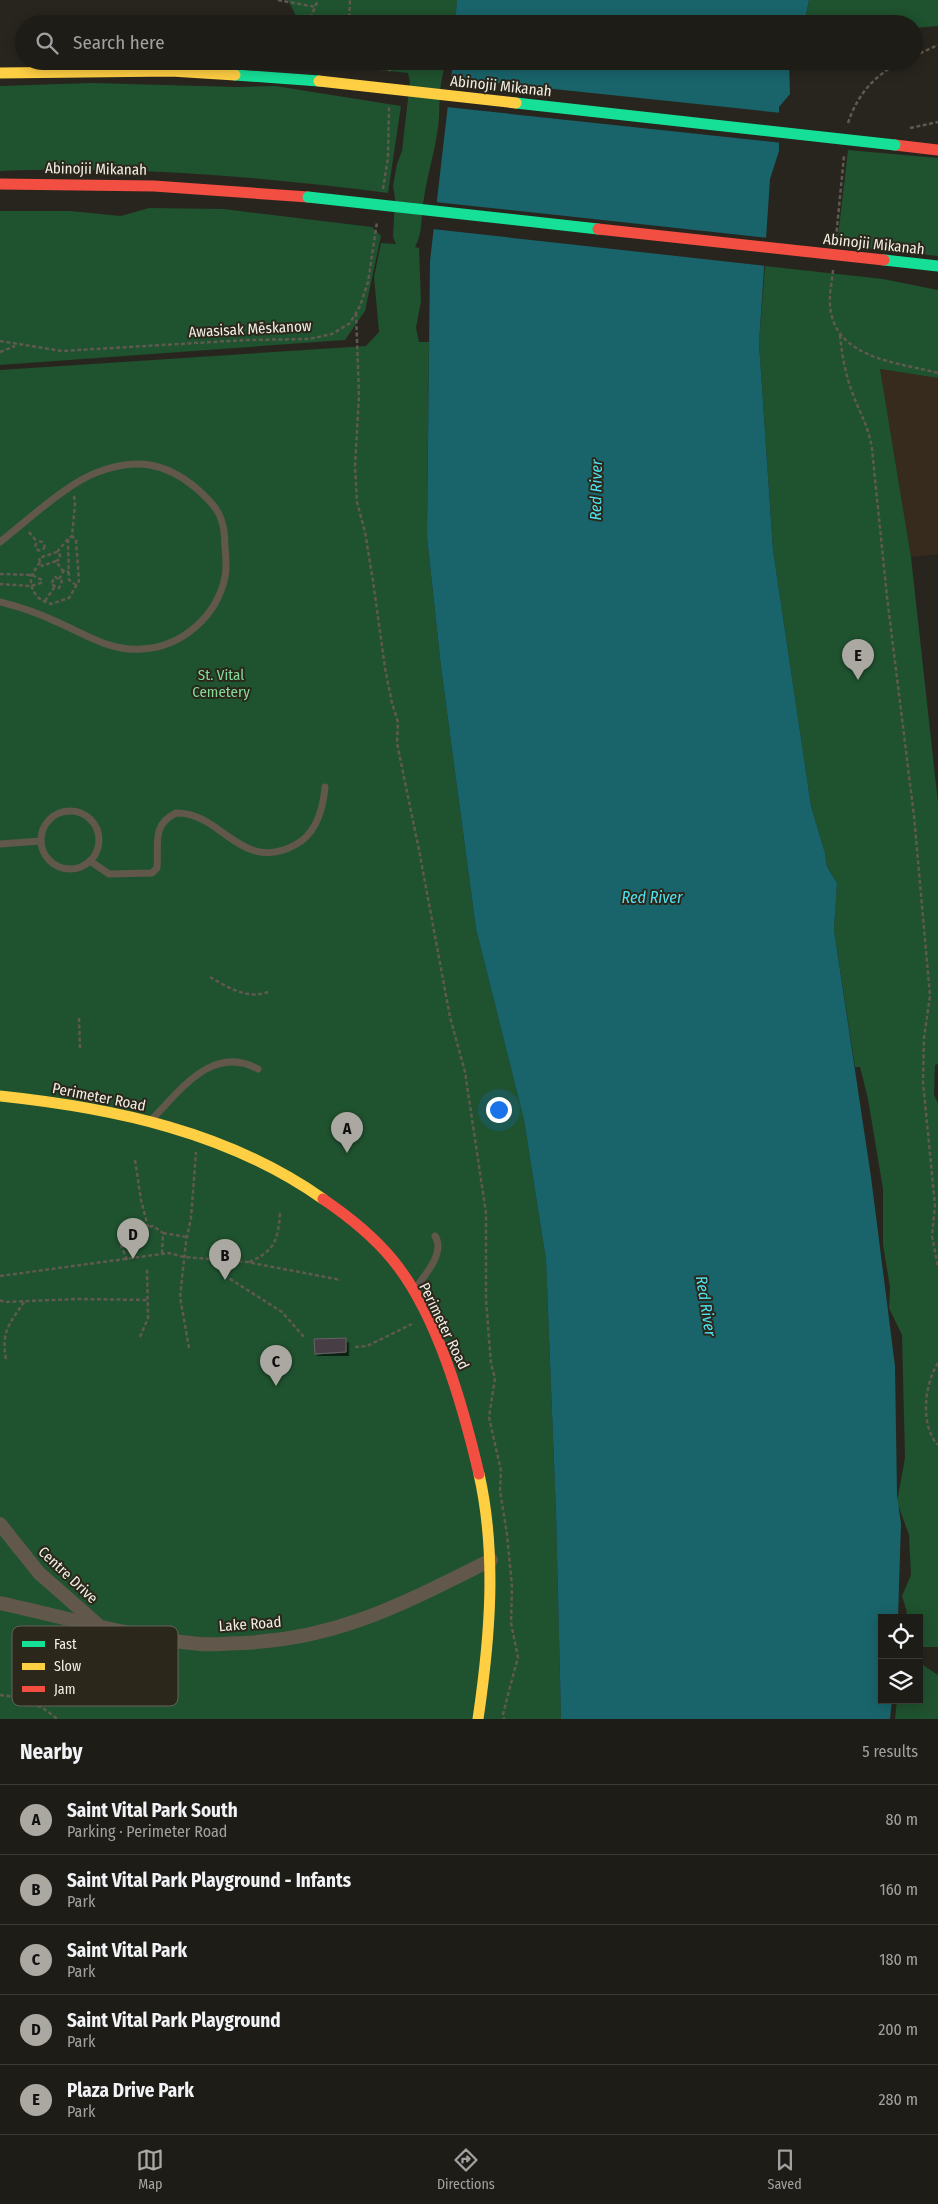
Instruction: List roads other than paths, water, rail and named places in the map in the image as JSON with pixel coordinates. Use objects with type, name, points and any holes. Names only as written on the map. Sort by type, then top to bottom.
[{"type":"main road","name":"Abinojii Mikanah","points":[[3,73],[171,71],[319,81],[938,150]]},
{"type":"main road","name":"Abinojii Mikanah","points":[[0,184],[99,184],[185,187],[308,197],[938,266]]},
{"type":"main road","name":"Perimeter Road","points":[[0,1096],[94,1108],[197,1136],[267,1163],[309,1189],[349,1218],[385,1251],[413,1292],[427,1317],[451,1373],[472,1436],[483,1491],[491,1560],[491,1611],[485,1677],[478,1719]]},
{"type":"street","name":"Centre Drive","points":[[0,1524],[38,1573],[97,1624]]},
{"type":"street","name":"Lake Road","points":[[178,1641],[202,1644],[258,1642],[318,1634],[375,1616],[491,1560]]},
{"type":"street","name":"Lake Road","points":[[0,1603],[105,1626]]},
{"type":"lane","points":[[0,542],[69,489],[97,472],[124,464],[155,465],[172,470],[204,495],[218,513],[224,534],[225,577],[206,616],[191,631],[175,641],[157,648],[141,650],[114,647],[38,613],[0,602]]},
{"type":"lane","points":[[90,861],[110,874],[152,874],[157,868],[157,836],[160,825],[176,814],[196,815],[235,843],[258,852],[270,854],[291,847],[306,838],[318,820],[324,803],[325,786]]},
{"type":"lane","points":[[72,811],[81,813],[95,825],[99,844],[90,861],[73,869],[55,865],[43,850],[41,841],[42,831],[53,816],[72,811]]},
{"type":"lane","points":[[0,844],[41,841]]},
{"type":"lane","points":[[149,1122],[202,1070],[236,1062],[249,1064],[258,1069]]},
{"type":"lane","points":[[413,1292],[438,1252],[438,1241],[435,1236]]},
{"type":"water","points":[[457,0],[809,0],[806,15],[456,15]]},
{"type":"water","name":"Red River","points":[[452,70],[789,70],[790,94],[779,107],[779,151],[770,179],[759,343],[773,550],[811,806],[825,853],[827,867],[837,883],[834,930],[871,1177],[895,1366],[897,1495],[901,1524],[898,1614],[878,1614],[878,1704],[892,1704],[890,1719],[561,1719],[556,1513],[546,1260],[524,1120],[476,929],[441,667],[427,537],[430,261]]},
{"type":"place","name":"Plaza Drive Park","points":[[858,680]]},
{"type":"place","name":"Saint Vital Park South","points":[[347,1153]]},
{"type":"place","name":"Saint Vital Park Playground","points":[[133,1259]]},
{"type":"place","name":"Saint Vital Park Playground - Infants","points":[[225,1280]]},
{"type":"place","name":"Saint Vital Park","points":[[276,1386]]},
{"type":"park label","name":"St. Vital Cemetery","points":[[221,684]]}]
